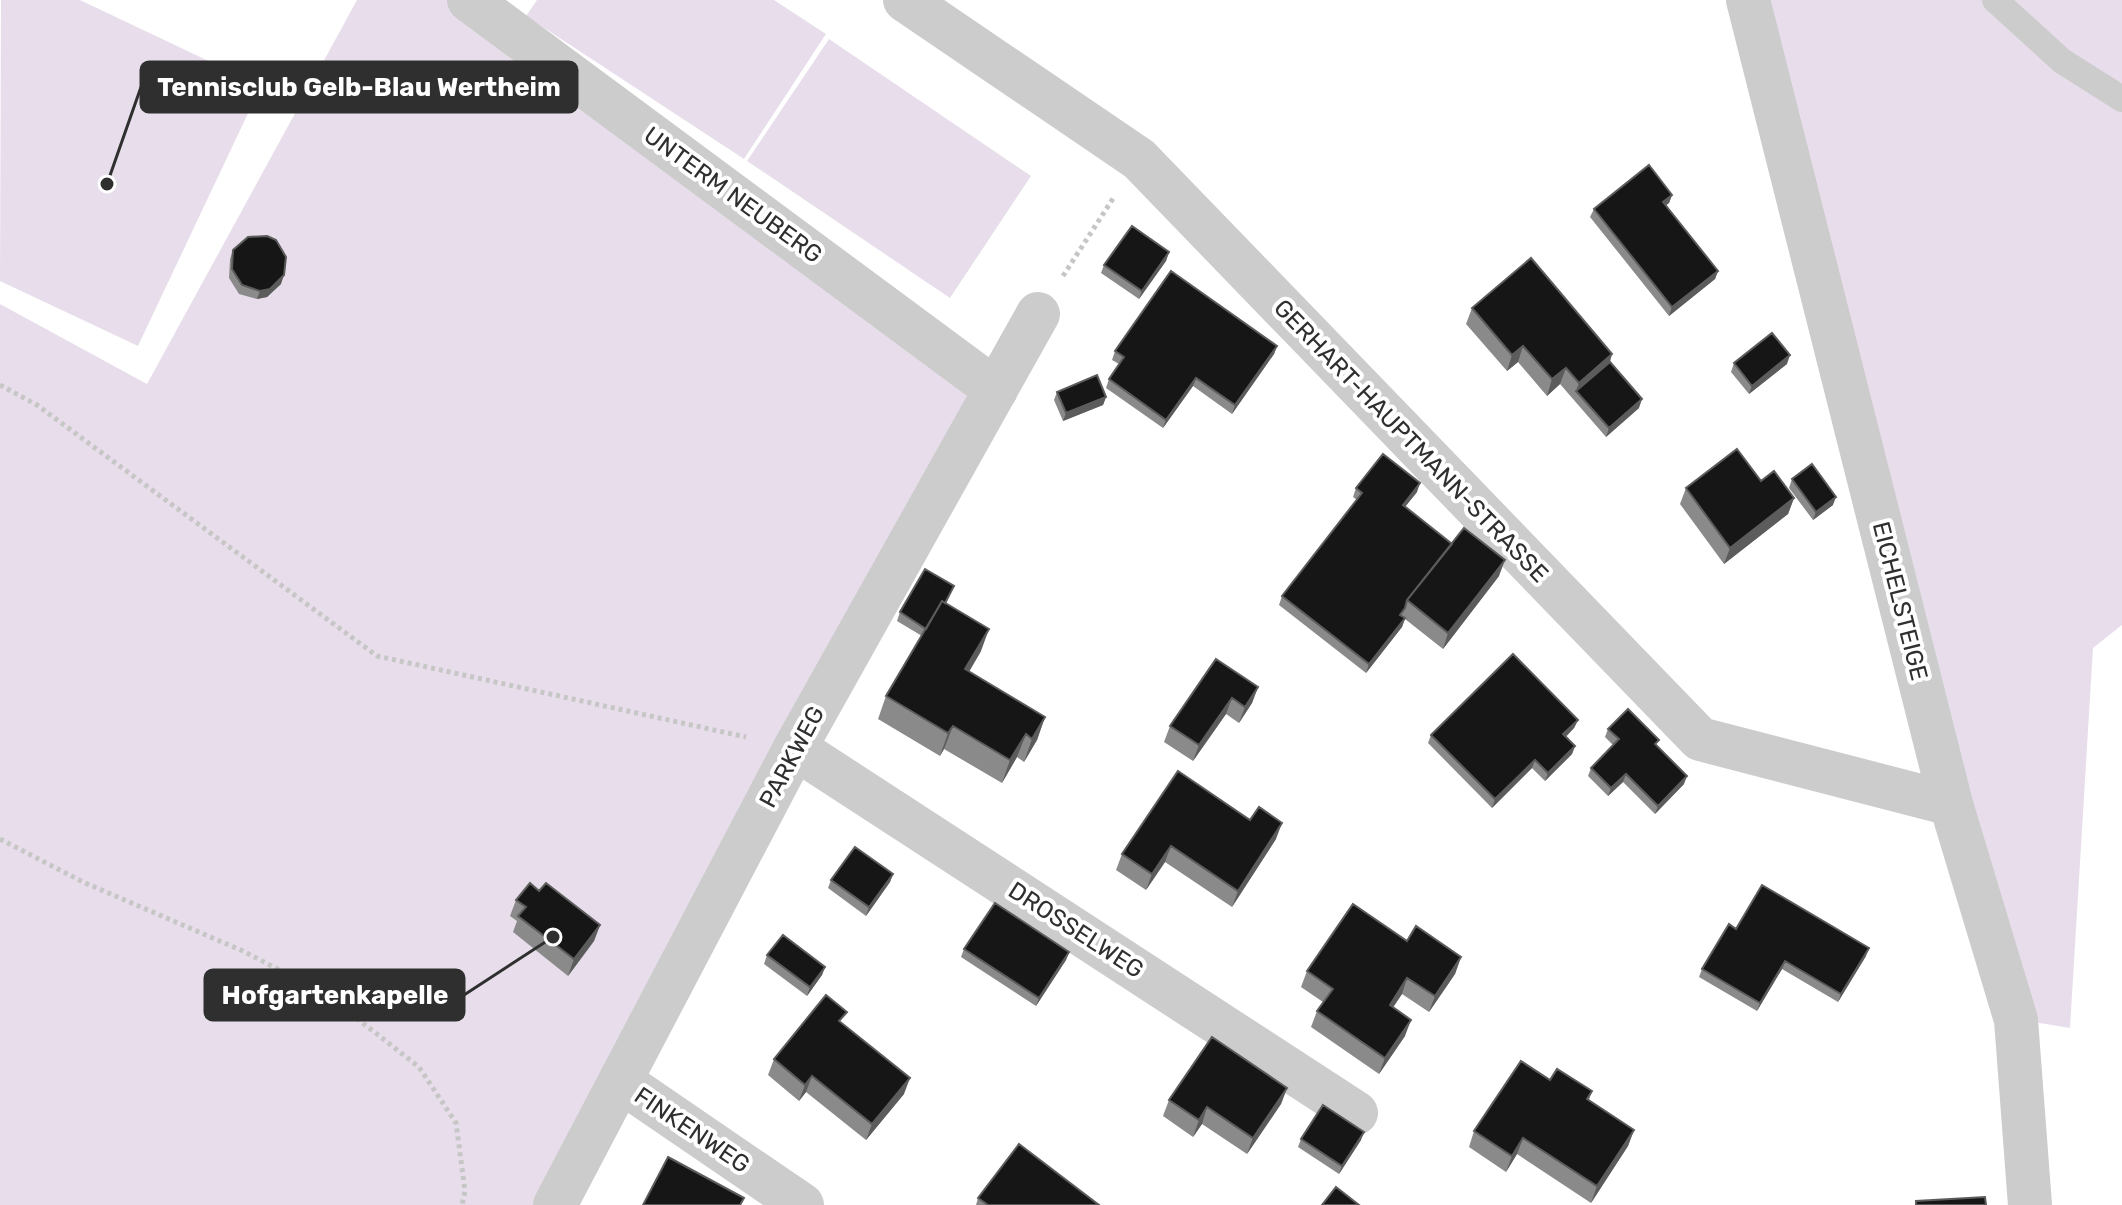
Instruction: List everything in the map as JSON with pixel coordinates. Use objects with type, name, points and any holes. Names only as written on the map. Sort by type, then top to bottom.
[{"type":"street","name":"UNTERM NEUBERG","points":[[469,0],[996,390]]},
{"type":"street","name":"GERHART-HAUPTMANN-STRASSE","points":[[905,0],[1139,159],[1700,739],[1951,804]]},
{"type":"street","name":"EICHELSTEIGE","points":[[1748,0],[1951,804],[2016,1020],[2030,1205]]},
{"type":"street","name":"PARKWEG","points":[[555,1205],[795,748],[1038,314]]},
{"type":"street","name":"DROSSELWEG","points":[[795,748],[1356,1113]]},
{"type":"street","name":"FINKENWEG","points":[[622,1082],[802,1205]]},
{"type":"lane","points":[[1995,0],[2062,61],[2122,99]]},
{"type":"path","points":[[1038,314],[1139,159]]},
{"type":"path","points":[[0,385],[37,405],[377,656],[795,748]]},
{"type":"path","points":[[0,839],[83,882],[243,951],[327,995],[419,1067],[456,1123],[465,1191],[462,1205]]},
{"type":"shaded area","points":[[1,0],[80,0],[261,86],[138,346],[0,281]]},
{"type":"shaded area","points":[[357,0],[469,0],[996,390],[555,1205],[0,1205],[0,304],[147,384]]},
{"type":"shaded area","points":[[537,0],[774,0],[826,34],[744,159],[526,16]]},
{"type":"shaded area","points":[[1751,0],[2122,0],[2122,625],[2093,648],[2070,1028],[2016,1019]]},
{"type":"shaded area","points":[[829,39],[1031,176],[950,298],[747,161]]},
{"type":"building","points":[[1649,165],[1672,195],[1663,202],[1718,271],[1672,307],[1594,209]]},
{"type":"building","points":[[1132,226],[1169,252],[1142,291],[1104,265]]},
{"type":"building","points":[[267,236],[276,240],[286,257],[284,275],[270,289],[260,291],[242,285],[232,269],[233,250],[248,237]]},
{"type":"building","points":[[1531,258],[1612,354],[1579,383],[1566,368],[1552,379],[1523,346],[1512,355],[1472,308]]},
{"type":"building","points":[[1171,271],[1277,346],[1235,405],[1196,378],[1166,420],[1109,379],[1124,357],[1115,351]]},
{"type":"building","points":[[1772,333],[1790,355],[1752,386],[1734,363]]},
{"type":"building","points":[[1610,362],[1642,399],[1609,428],[1576,391]]},
{"type":"building","points":[[1097,375],[1106,397],[1066,413],[1057,392]]},
{"type":"building","points":[[1737,449],[1761,481],[1774,471],[1794,498],[1730,548],[1686,488]]},
{"type":"building","points":[[1383,454],[1420,483],[1403,505],[1452,544],[1407,600],[1400,615],[1405,618],[1369,664],[1282,596],[1362,493],[1356,488]]},
{"type":"building","points":[[1812,464],[1836,497],[1816,512],[1792,479]]},
{"type":"building","points":[[1464,528],[1505,560],[1448,633],[1407,600]]},
{"type":"building","points":[[925,569],[954,586],[926,629],[900,612]]},
{"type":"building","points":[[942,601],[989,629],[965,669],[1045,717],[1032,739],[1026,734],[1010,760],[953,726],[948,733],[886,696]]},
{"type":"building","points":[[1513,654],[1578,720],[1563,734],[1575,746],[1548,773],[1535,760],[1495,799],[1431,735]]},
{"type":"building","points":[[1216,659],[1258,687],[1245,707],[1232,698],[1199,745],[1170,726]]},
{"type":"building","points":[[1628,709],[1659,740],[1655,744],[1687,776],[1658,806],[1626,774],[1611,788],[1591,768],[1619,739],[1608,729]]},
{"type":"building","points":[[1178,771],[1250,820],[1259,807],[1282,823],[1238,891],[1171,846],[1152,874],[1122,854]]},
{"type":"building","points":[[855,847],[893,874],[869,907],[831,880]]},
{"type":"building","points":[[530,883],[539,891],[546,883],[600,925],[574,959],[518,916],[526,907],[516,900]]},
{"type":"building","points":[[1762,885],[1869,948],[1841,994],[1785,961],[1760,1003],[1702,969],[1729,924],[1736,929]]},
{"type":"building","points":[[995,903],[1069,952],[1039,998],[964,949]]},
{"type":"building","points":[[1353,904],[1407,941],[1416,926],[1461,957],[1435,996],[1407,978],[1390,1005],[1411,1020],[1385,1058],[1317,1011],[1333,989],[1307,971]]},
{"type":"building","points":[[783,935],[825,967],[810,987],[767,955]]},
{"type":"building","points":[[826,995],[847,1012],[839,1021],[910,1078],[872,1124],[812,1076],[805,1085],[774,1059]]},
{"type":"building","points":[[1212,1037],[1287,1088],[1253,1138],[1207,1107],[1199,1120],[1169,1100]]},
{"type":"building","points":[[1521,1061],[1550,1080],[1557,1069],[1592,1091],[1587,1099],[1634,1130],[1597,1186],[1523,1138],[1512,1156],[1474,1131]]},
{"type":"building","points":[[1323,1105],[1364,1132],[1342,1166],[1301,1139]]},
{"type":"building","points":[[1019,1144],[1099,1205],[988,1205],[978,1198]]},
{"type":"building","points":[[668,1157],[744,1198],[740,1205],[643,1205]]},
{"type":"building","points":[[1336,1187],[1359,1205],[1322,1205]]},
{"type":"building","points":[[1985,1197],[1986,1205],[1916,1205],[1916,1201]]},
{"type":"place","name":"Tennisclub Gelb-Blau Wertheim","points":[[107,184]]},
{"type":"place","name":"Hofgartenkapelle","points":[[553,937]]}]
